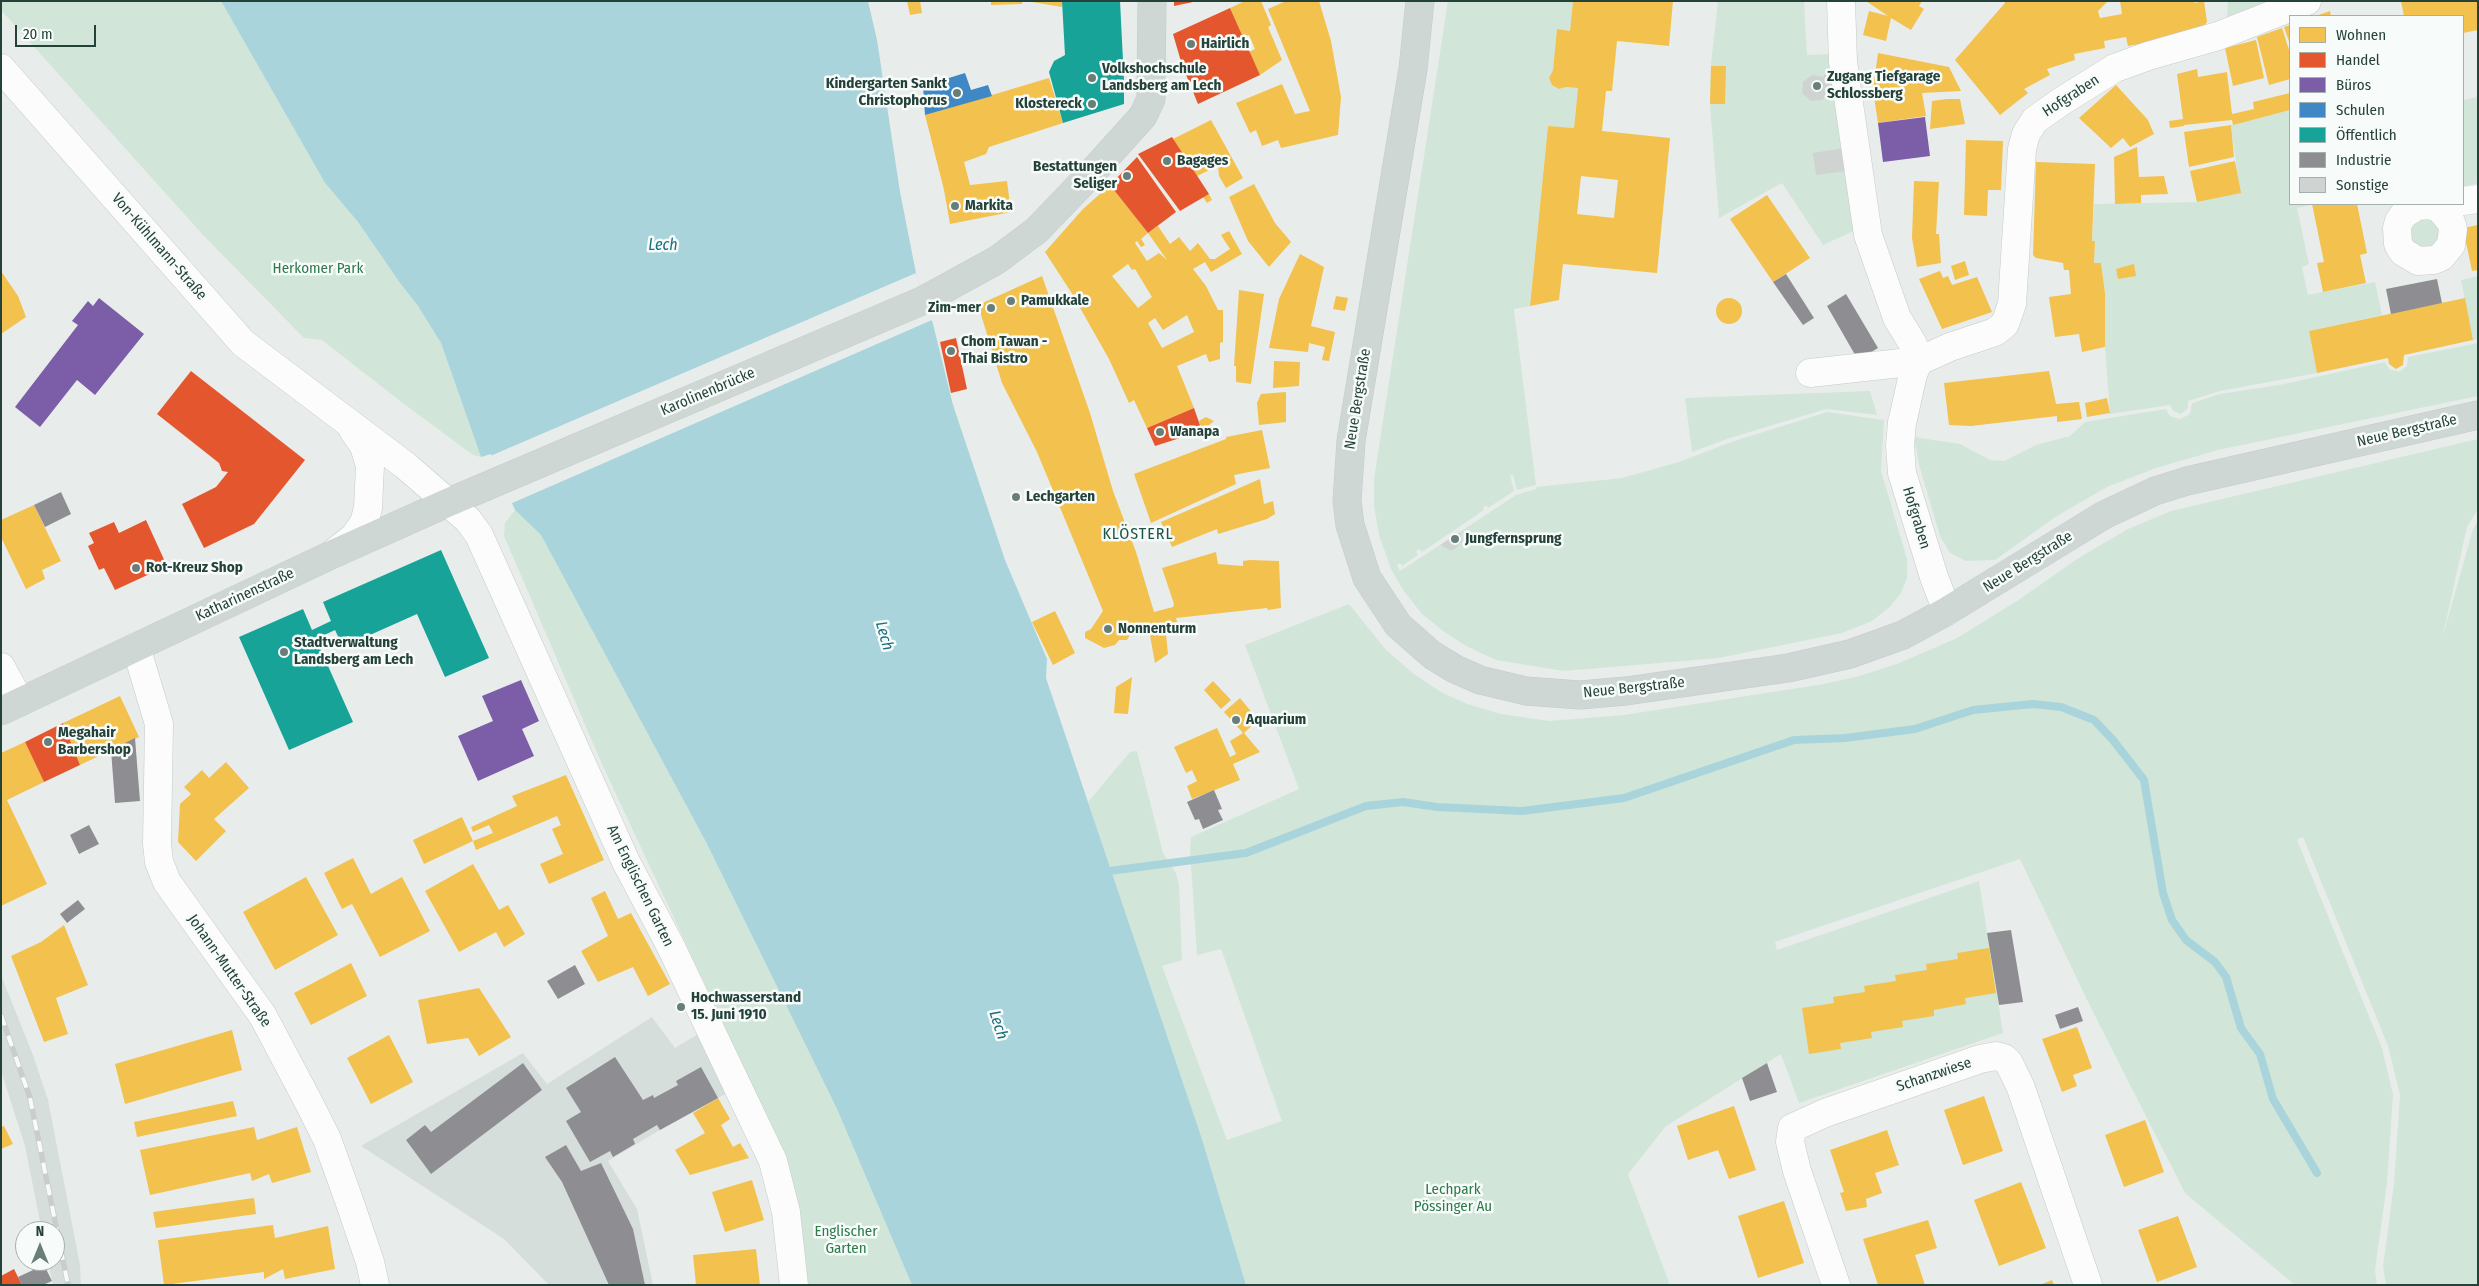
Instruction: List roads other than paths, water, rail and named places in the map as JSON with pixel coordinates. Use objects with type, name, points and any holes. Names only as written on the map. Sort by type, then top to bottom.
[{"type":"main road","name":"Karolinenbrücke","points":[[492,484],[924,300],[997,260],[1028,237],[1088,177],[1143,116],[1151,93],[1152,1]]},
{"type":"main road","name":"Neue Bergstraße","points":[[1420,1],[1413,70],[1347,470],[1347,501],[1358,553],[1367,578],[1398,625],[1432,655],[1455,669],[1480,680],[1526,692],[1580,695],[1626,691],[1788,668],[1850,654],[1903,635],[1948,611],[2104,515],[2155,491],[2188,481],[2478,415]]},
{"type":"main road","name":"Katharinenstraße","points":[[10,707],[331,555],[492,484]]},
{"type":"street","points":[[1841,1],[1843,62],[1868,235],[1898,318],[1913,344],[1919,361]]},
{"type":"street","name":"Hofgraben","points":[[1810,373],[1919,361],[1950,347],[1995,332],[2005,324],[2009,315],[2013,294],[2022,149],[2026,134],[2035,120],[2115,68],[2148,56],[2218,36],[2308,1]]},
{"type":"street","name":"Von-Kühlmann-Straße","points":[[1,68],[243,342],[406,466],[447,503]]},
{"type":"street","points":[[2464,201],[2478,199]]},
{"type":"street","name":"Hofgraben","points":[[1919,361],[1913,374],[1902,420],[1900,446],[1902,472],[1934,577],[1948,611]]},
{"type":"street","name":"Von-Kühlmann-Straße","points":[[331,555],[354,537],[364,523],[370,489],[370,466],[364,446],[357,434],[332,410]]},
{"type":"street","name":"Am Englischen Garten","points":[[447,503],[468,520],[480,535],[626,862],[674,953],[770,1153],[782,1186],[794,1285]]},
{"type":"street","name":"Johann-Mutter-Straße","points":[[136,647],[159,724],[156,844],[159,862],[167,882],[263,1016],[307,1098],[330,1148],[370,1262],[375,1285]]},
{"type":"street","points":[[1,667],[10,707]]},
{"type":"street","name":"Schanzwiese","points":[[1836,1285],[1797,1171],[1790,1142],[1792,1128],[1824,1113],[1980,1059],[1996,1056],[2004,1058],[2009,1063],[2021,1088],[2088,1285]]},
{"type":"water","name":"Lech","points":[[221,1],[868,1],[877,40],[900,192],[916,273],[933,324],[953,405],[1005,560],[1047,659],[1046,678],[1202,1139],[1246,1285],[912,1285],[837,1109],[707,844],[541,535],[515,510],[491,454],[481,457],[441,343],[418,306],[358,222],[325,183]]},
{"type":"waterway","points":[[1102,872],[1246,853],[1366,806],[1403,802],[1437,807],[1522,811],[1624,798],[1794,740],[1845,738],[1915,729],[1973,710],[2033,704],[2061,707],[2094,720],[2113,740],[2144,780],[2163,893],[2172,920],[2186,940],[2215,962],[2226,977],[2241,1028],[2260,1054],[2273,1099],[2317,1173]]},
{"type":"railway","points":[[1,1015],[30,1098],[68,1285]]},
{"type":"place","name":"Hairlich","points":[[1191,44]]},
{"type":"place","name":"Volkshochschule Landsberg am Lech","points":[[1092,78]]},
{"type":"place","name":"Zugang Tiefgarage Schlossberg","points":[[1817,86]]},
{"type":"place","name":"Kindergarten Sankt Christophorus","points":[[957,93]]},
{"type":"place","name":"Klostereck","points":[[1092,104]]},
{"type":"place","name":"Bagages","points":[[1167,161]]},
{"type":"place","name":"Bestattungen Seliger","points":[[1127,176]]},
{"type":"place","name":"Markita","points":[[955,206]]},
{"type":"place","name":"Pamukkale","points":[[1011,301]]},
{"type":"place","name":"Zim-mer","points":[[991,308]]},
{"type":"place","name":"Chom Tawan - Thai Bistro","points":[[951,351]]},
{"type":"place","name":"Wanapa","points":[[1160,432]]},
{"type":"place","name":"Lechgarten","points":[[1016,497]]},
{"type":"place","name":"Jungfernsprung","points":[[1455,539]]},
{"type":"place","name":"Rot-Kreuz Shop","points":[[136,568]]},
{"type":"place","name":"Nonnenturm","points":[[1108,629]]},
{"type":"place","name":"Stadtverwaltung Landsberg am Lech","points":[[284,652]]},
{"type":"place","name":"Aquarium","points":[[1236,720]]},
{"type":"place","name":"Megahair Barbershop","points":[[48,742]]},
{"type":"place","name":"Hochwasserstand 15. Juni 1910","points":[[681,1007]]},
{"type":"district","name":"KLÖSTERL","points":[[1138,535]]},
{"type":"park label","name":"Herkomer Park","points":[[318,269]]},
{"type":"park label","name":"Lechpark Pössinger Au","points":[[1453,1198]]},
{"type":"park label","name":"Englischer Garten","points":[[846,1240]]}]
